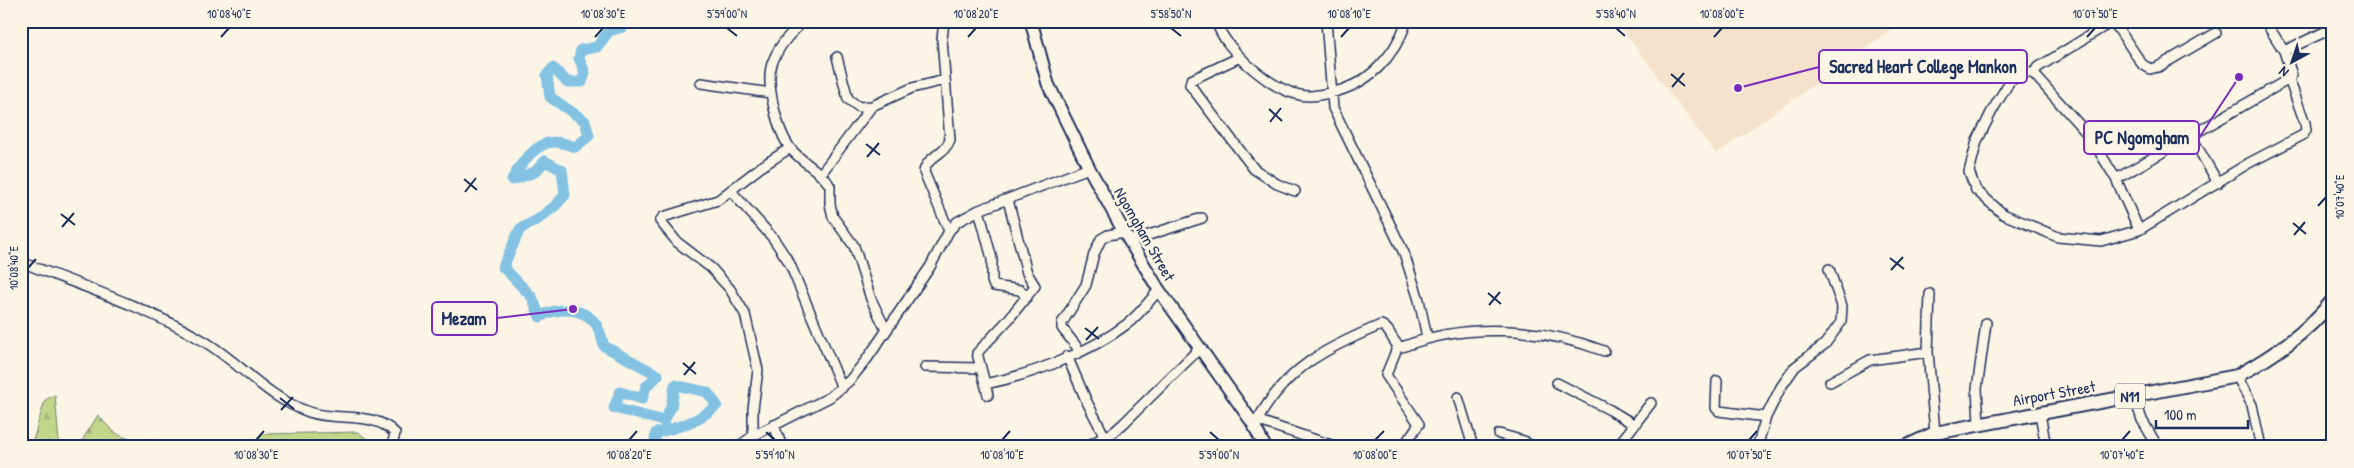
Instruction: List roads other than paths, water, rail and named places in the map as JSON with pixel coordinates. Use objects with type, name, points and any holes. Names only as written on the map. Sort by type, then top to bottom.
[{"type":"highway","name":"Airport Street","points":[[1905,447],[1935,433],[1979,423],[2040,414],[2236,376],[2270,358],[2293,340],[2333,300]]},
{"type":"main road","name":"Ngomgham Street","points":[[1031,21],[1048,84],[1089,168],[1159,290],[1199,349],[1254,422],[1265,447]]},
{"type":"street","points":[[804,21],[792,31],[781,45],[771,66],[771,93],[774,109],[790,148],[830,186],[830,204],[833,218],[854,246],[871,299],[886,330]]},
{"type":"street","points":[[944,21],[942,40],[950,140],[947,148],[927,163],[924,172],[949,231]]},
{"type":"street","points":[[1216,21],[1229,46],[1277,86],[1296,94],[1314,96],[1341,91],[1363,81],[1383,63],[1401,39],[1407,21]]},
{"type":"street","points":[[1326,21],[1330,93],[1333,108],[1404,254],[1419,300],[1427,337]]},
{"type":"street","points":[[2034,74],[2038,68],[2113,21],[2142,64],[2150,69],[2158,67],[2216,32]]},
{"type":"street","points":[[2116,179],[2289,79],[2292,75],[2284,51],[2265,21]]},
{"type":"street","points":[[2284,51],[2333,28]]},
{"type":"street","points":[[837,56],[848,99],[859,107],[872,106],[912,88],[945,80]]},
{"type":"street","points":[[1240,57],[1191,80],[1190,86],[1254,170],[1295,192]]},
{"type":"street","points":[[2139,230],[2116,179],[2091,138],[2034,74],[2026,72],[2010,81],[1992,111],[1978,141],[1969,172],[1976,190],[2003,214],[2058,237],[2101,241],[2139,230],[2218,183],[2248,162],[2303,135],[2306,130],[2305,123],[2289,79]]},
{"type":"street","points":[[701,84],[771,93]]},
{"type":"street","points":[[820,176],[872,106]]},
{"type":"street","points":[[2191,136],[2218,183]]},
{"type":"street","points":[[753,436],[753,408],[758,370],[745,314],[730,289],[711,268],[677,242],[660,222],[663,216],[708,204],[730,191],[790,148]]},
{"type":"street","points":[[738,447],[753,436],[830,397],[842,388],[867,359],[930,268],[949,231],[962,218],[1089,168]]},
{"type":"street","points":[[730,191],[773,238],[789,262],[842,388]]},
{"type":"street","points":[[988,395],[980,368],[978,350],[1008,320],[1035,286],[1027,273],[1008,200]]},
{"type":"street","points":[[979,210],[992,259],[992,281],[994,286],[1020,290],[1028,297]]},
{"type":"street","points":[[1080,351],[1062,328],[1062,323],[1086,285],[1101,239],[1104,236],[1127,236],[1202,218]]},
{"type":"street","points":[[21,262],[178,326],[210,345],[261,385],[292,406],[333,418],[364,417],[378,422],[395,433],[392,447]]},
{"type":"street","points":[[1757,447],[1766,417],[1781,387],[1795,368],[1825,344],[1841,322],[1842,306],[1829,269]]},
{"type":"street","points":[[985,384],[1018,377],[1080,351],[1126,325],[1159,290]]},
{"type":"street","points":[[1930,294],[1928,352],[1935,433]]},
{"type":"street","points":[[1979,423],[1977,389],[1986,323]]},
{"type":"street","points":[[1337,447],[1254,422],[1268,401],[1288,378],[1313,357],[1335,344],[1381,325],[1386,327],[1398,346]]},
{"type":"street","points":[[1398,346],[1427,337],[1505,330],[1573,339],[1604,351]]},
{"type":"street","points":[[1398,346],[1386,375],[1419,424],[1418,429],[1403,447]]},
{"type":"street","points":[[1085,447],[1105,437],[1137,412],[1199,349]]},
{"type":"street","points":[[1830,382],[1870,360],[1928,352]]},
{"type":"street","points":[[1067,356],[1105,437]]},
{"type":"street","points":[[925,367],[980,368]]},
{"type":"street","points":[[2236,376],[2252,405],[2261,447]]},
{"type":"street","points":[[1717,380],[1716,408],[1719,411],[1766,417]]},
{"type":"street","points":[[1557,383],[1635,425]]},
{"type":"street","points":[[2134,396],[2142,420],[2158,447]]},
{"type":"street","points":[[1458,397],[1472,440],[1468,447]]},
{"type":"street","points":[[1617,447],[1651,403]]},
{"type":"street","points":[[2040,414],[2046,447]]},
{"type":"street","points":[[774,425],[782,447]]},
{"type":"street","points":[[1499,434],[1530,444],[1532,447]]},
{"type":"street","points":[[1624,438],[1634,447]]},
{"type":"waterway","points":[[624,21],[623,27],[609,31],[597,47],[581,50],[579,58],[585,73],[582,82],[567,82],[553,68],[547,75],[550,97],[585,121],[589,136],[575,147],[555,142],[542,145],[529,155],[519,168],[512,180],[535,172],[545,161],[562,170],[565,195],[555,206],[537,220],[520,229],[503,267],[532,297],[540,317],[561,310],[577,311],[584,314],[597,325],[604,346],[658,375],[646,387],[642,399],[620,392],[614,408],[664,421],[671,407],[675,385],[707,392],[717,405],[689,423],[656,433],[654,447]]},
{"type":"place","name":"PC Ngomgham","points":[[2239,77]]},
{"type":"place","name":"Sacred Heart College Mankon","points":[[1738,88]]},
{"type":"place","name":"Mezam","points":[[573,309]]}]
